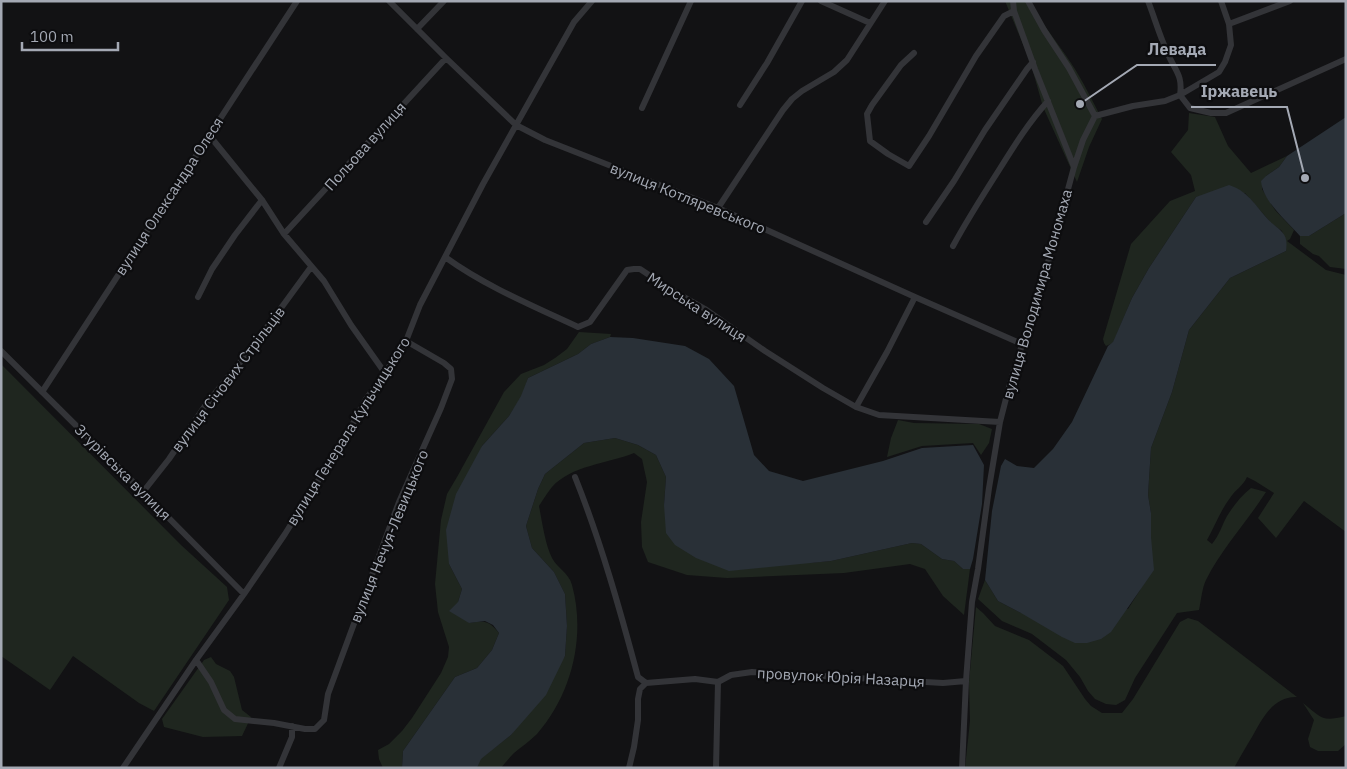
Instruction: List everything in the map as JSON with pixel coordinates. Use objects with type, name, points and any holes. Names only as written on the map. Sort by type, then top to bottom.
[{"type":"street","name":"вулиця Олександра Олеся","points":[[42,392],[297,1]]},
{"type":"street","name":"вулиця Котляревського","points":[[389,1],[516,125],[545,140],[718,208],[1022,344]]},
{"type":"street","points":[[417,29],[444,1]]},
{"type":"street","name":"вулиця Генерала Кульчицького","points":[[123,768],[285,534],[349,431],[366,399],[406,341],[420,305],[516,125],[574,22],[592,1]]},
{"type":"street","points":[[642,108],[691,1]]},
{"type":"street","points":[[740,105],[767,63],[802,1]]},
{"type":"street","points":[[821,1],[870,23]]},
{"type":"street","points":[[718,208],[783,110],[802,91],[834,72],[847,60],[885,1]]},
{"type":"street","points":[[1013,1],[1014,11],[1074,167]]},
{"type":"street","points":[[1028,1],[1069,68],[1095,116],[1180,96],[1219,72],[1225,62],[1230,45],[1229,24],[1221,1]]},
{"type":"street","points":[[1148,1],[1168,56],[1178,72],[1182,86],[1180,96]]},
{"type":"street","points":[[1229,24],[1290,1]]},
{"type":"street","points":[[914,53],[901,65],[867,114],[870,141],[909,166],[976,56],[1004,16],[1014,11]]},
{"type":"street","name":"Польова вулиця","points":[[284,234],[446,58]]},
{"type":"street","points":[[1180,96],[1190,108],[1211,113],[1226,113],[1346,60]]},
{"type":"street","points":[[926,222],[985,130],[1033,62]]},
{"type":"street","points":[[953,246],[1009,153],[1033,117],[1048,101]]},
{"type":"street","name":"вулиця Володимира Мономаха","points":[[962,768],[972,602],[1000,422],[1010,383],[1050,256],[1074,167],[1083,140],[1095,116]]},
{"type":"street","points":[[210,135],[262,200],[284,234],[324,281],[351,325],[385,373]]},
{"type":"street","points":[[198,297],[212,269],[262,200]]},
{"type":"street","name":"Мирська вулиця","points":[[445,257],[460,268],[515,298],[578,326],[590,322],[627,270],[640,269],[705,309],[765,351],[823,388],[856,406],[879,415],[1000,422]]},
{"type":"street","name":"вулиця Січових Стрільців","points":[[143,492],[311,267]]},
{"type":"street","points":[[856,406],[887,352],[914,297]]},
{"type":"street","name":"вулиця Нечуя-Левицького","points":[[196,660],[211,682],[224,710],[235,719],[274,723],[305,729],[315,729],[324,720],[328,694],[392,520],[452,380],[450,370],[444,363],[406,341]]},
{"type":"street","name":"Згурівська вулиця","points":[[1,351],[244,594]]},
{"type":"street","points":[[576,477],[616,596],[638,677],[646,683],[640,689],[638,720],[629,768]]},
{"type":"street","name":"провулок Юрія Назарця","points":[[646,683],[695,679],[718,682],[730,675],[752,672],[943,683],[966,681]]},
{"type":"street","points":[[716,768],[718,682]]},
{"type":"street","points":[[279,768],[292,737],[292,726]]},
{"type":"shaded area","points":[[1005,1],[1030,1],[1044,25],[1066,55],[1102,119],[1089,147],[1077,182],[1043,107],[1030,61]]},
{"type":"shaded area","points":[[1189,113],[1215,117],[1228,146],[1251,173],[1287,156],[1279,167],[1266,176],[1262,189],[1275,210],[1294,230],[1287,241],[1326,270],[1346,275],[1346,532],[1304,501],[1276,538],[1258,518],[1274,493],[1247,477],[1220,513],[1207,540],[1212,544],[1227,516],[1244,494],[1251,488],[1266,492],[1212,568],[1205,583],[1199,610],[1177,613],[1135,678],[1125,700],[1116,705],[1106,704],[1095,699],[1066,660],[1032,634],[1002,621],[978,599],[985,580],[998,601],[1021,613],[1128,609],[1140,590],[1151,537],[1151,513],[1148,495],[1151,448],[1172,392],[1189,330],[1230,278],[1286,251],[1282,231],[1272,224],[1245,193],[1196,197],[1149,268],[1132,298],[1113,343],[1106,346],[1103,339],[1131,244],[1170,201],[1195,191],[1191,175],[1171,152],[1188,130]]},
{"type":"shaded area","points":[[1346,117],[1346,213],[1309,236],[1300,236],[1271,204],[1261,181],[1279,167],[1287,156]]},
{"type":"shaded area","points":[[1229,185],[1243,192],[1267,219],[1284,234],[1286,238],[1286,251],[1230,278],[1189,330],[1172,392],[1151,448],[1148,495],[1151,513],[1154,570],[1111,632],[1101,639],[1087,643],[1075,643],[998,601],[985,580],[992,511],[1001,466],[1005,459],[1017,466],[1034,468],[1053,449],[1072,422],[1108,346],[1113,342],[1132,298],[1149,268],[1196,197]]},
{"type":"shaded area","points":[[1346,213],[1346,269],[1330,267],[1319,256],[1313,254],[1300,244],[1300,236],[1309,236]]},
{"type":"shaded area","points":[[579,332],[611,334],[610,337],[591,344],[578,354],[528,378],[522,396],[509,416],[482,446],[449,564],[462,589],[458,602],[469,623],[486,622],[499,633],[492,650],[477,668],[455,677],[403,751],[402,768],[383,768],[378,750],[389,744],[412,718],[441,673],[448,657],[449,647],[438,612],[435,584],[441,520],[447,494],[504,392],[521,374],[544,365],[567,349]]},
{"type":"shaded area","points":[[610,337],[633,338],[685,346],[709,359],[734,386],[754,455],[769,471],[803,481],[883,461],[922,448],[973,445],[984,465],[982,504],[970,569],[963,569],[954,561],[942,559],[921,544],[912,543],[831,561],[729,571],[696,558],[675,545],[666,533],[664,505],[666,477],[656,455],[638,445],[615,438],[584,443],[545,474],[526,526],[532,548],[554,572],[565,594],[567,626],[565,656],[546,695],[511,735],[481,759],[477,768],[402,768],[403,751],[455,677],[477,668],[492,650],[499,633],[493,625],[485,621],[469,623],[449,611],[458,602],[462,589],[449,564],[446,530],[456,494],[482,446],[509,416],[521,396],[528,378],[578,354],[591,344]]},
{"type":"shaded area","points":[[1,364],[181,545],[227,587],[229,600],[154,711],[139,703],[73,656],[50,690],[1,656]]},
{"type":"shaded area","points":[[898,420],[914,423],[979,424],[992,429],[989,443],[981,455],[973,443],[922,446],[887,457],[891,438]]},
{"type":"shaded area","points":[[615,438],[638,445],[656,455],[666,477],[664,505],[808,563],[831,561],[912,543],[921,544],[942,559],[954,561],[963,569],[970,569],[964,615],[943,596],[925,569],[910,564],[844,573],[727,578],[687,575],[648,562],[642,547],[641,522],[647,482],[642,459],[634,453],[580,469],[569,474],[552,487],[539,506],[550,552],[554,562],[566,574],[572,585],[576,604],[576,644],[573,664],[567,683],[549,718],[534,737],[514,753],[501,768],[477,768],[480,759],[511,735],[565,656],[567,626],[565,594],[554,572],[532,548],[526,526],[538,489],[545,474],[584,443]]},
{"type":"shaded area","points":[[976,607],[995,626],[1029,640],[1063,666],[1085,699],[1091,706],[1102,713],[1122,713],[1133,699],[1180,622],[1188,618],[1198,621],[1297,697],[1281,700],[1269,710],[1234,768],[965,768],[970,721],[969,682]]},
{"type":"shaded area","points":[[211,657],[216,664],[230,671],[234,677],[242,710],[251,717],[242,736],[203,737],[164,727],[162,719],[204,660]]},
{"type":"shaded area","points":[[1303,703],[1322,717],[1331,719],[1346,716],[1346,744],[1338,751],[1318,751],[1310,747],[1308,739],[1314,720]]},
{"type":"place","name":"Левада","points":[[1080,104]]},
{"type":"place","name":"Іржавець","points":[[1305,178]]}]
